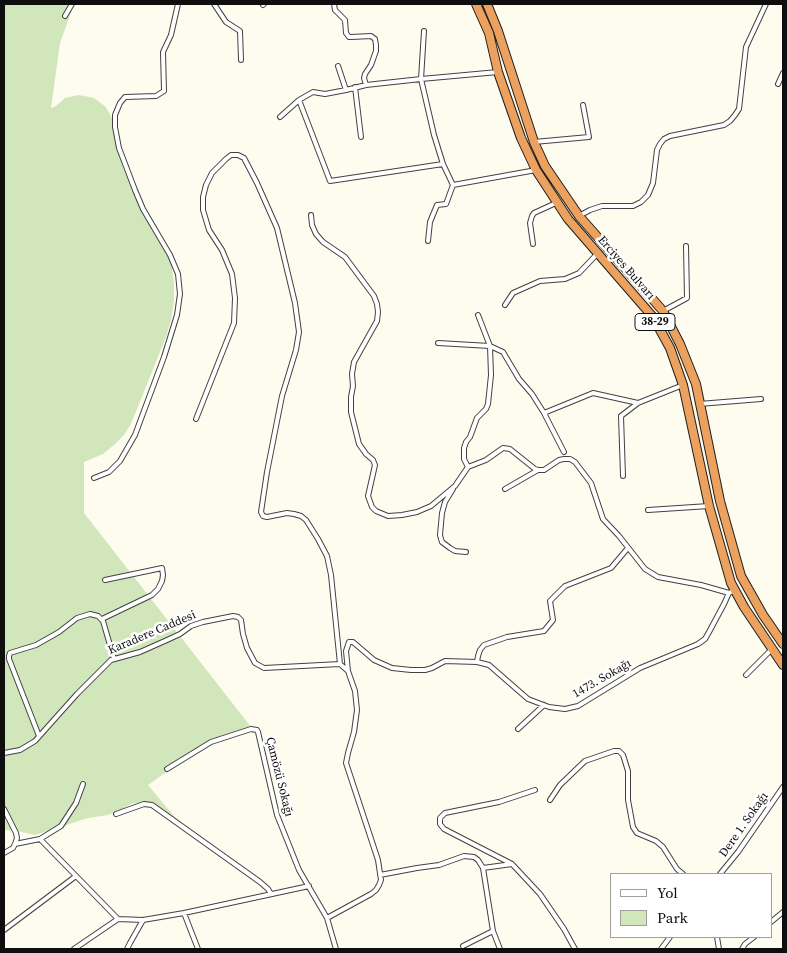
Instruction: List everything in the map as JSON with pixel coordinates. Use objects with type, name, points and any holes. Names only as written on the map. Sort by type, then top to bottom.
[{"type":"highway","name":"Erciyes Bulvarı","points":[[476,4],[489,32],[498,72],[521,138],[536,170],[568,219],[653,317],[670,348],[684,385],[710,506],[732,591],[783,665]]},
{"type":"highway","name":"Erciyes Bulvarı","points":[[486,4],[498,31],[534,142],[545,166],[579,216],[663,310],[680,344],[694,378],[720,501],[741,576],[763,616],[783,644]]},
{"type":"street","points":[[66,16],[72,4]]},
{"type":"street","points":[[94,478],[109,472],[120,461],[135,435],[164,357],[177,315],[180,294],[178,274],[170,255],[135,190],[119,148],[115,115],[125,97],[156,96],[164,91],[163,52],[171,35],[178,4]]},
{"type":"street","points":[[214,4],[226,22],[240,31],[241,60]]},
{"type":"street","points":[[334,4],[335,10],[345,20],[346,33],[349,36],[371,36],[375,39],[376,51],[371,66],[365,74],[366,85]]},
{"type":"street","points":[[579,216],[602,206],[633,206],[642,202],[648,195],[653,183],[657,150],[664,139],[670,136],[724,125],[730,121],[738,108],[746,47],[766,4]]},
{"type":"street","points":[[424,31],[421,79],[434,135],[443,164],[453,185],[446,204],[437,205],[430,222],[428,241]]},
{"type":"street","points":[[338,66],[346,90]]},
{"type":"street","points":[[280,117],[299,100],[313,92],[325,94],[366,85],[498,72]]},
{"type":"street","points":[[778,84],[783,73]]},
{"type":"street","points":[[355,87],[361,138]]},
{"type":"street","points":[[299,100],[330,181],[443,164]]},
{"type":"street","points":[[534,142],[590,136],[583,105]]},
{"type":"street","points":[[196,419],[234,323],[235,298],[232,274],[222,250],[209,230],[203,210],[203,197],[212,173],[226,158],[231,155],[238,155],[244,158],[277,228],[295,303],[299,332],[296,350],[282,396],[261,512],[267,518],[287,513],[300,516],[306,520],[327,556],[331,575],[340,664],[348,672],[358,710],[346,764],[378,860],[381,880],[376,890],[371,894],[327,918],[336,949]]},
{"type":"street","points":[[453,185],[536,170]]},
{"type":"street","points":[[534,244],[530,223],[532,216],[534,213],[558,202]]},
{"type":"street","points":[[311,215],[312,225],[316,234],[323,242],[346,257],[374,296],[377,304],[377,320],[354,362],[351,397],[352,419],[362,449],[373,460],[375,465],[368,496],[369,502],[372,507],[382,514],[388,516],[402,515],[417,512],[431,506],[455,486]]},
{"type":"street","points":[[663,310],[687,298],[686,246]]},
{"type":"street","points":[[505,305],[513,293],[540,281],[565,279],[579,273],[598,253]]},
{"type":"street","points":[[468,468],[464,459],[464,448],[476,418],[486,409],[488,404],[491,375],[490,346],[478,315]]},
{"type":"street","points":[[438,343],[490,346],[503,352],[519,379],[532,394],[544,413],[564,452]]},
{"type":"street","points":[[623,476],[621,416],[638,403],[684,385]]},
{"type":"street","points":[[544,413],[593,393],[638,403]]},
{"type":"street","points":[[699,404],[761,398]]},
{"type":"street","points":[[466,552],[450,548],[442,542],[440,535],[445,502],[468,468],[486,460],[505,448],[510,449],[538,470]]},
{"type":"street","points":[[505,489],[538,470],[544,470],[564,459],[575,462],[592,483],[603,519],[645,569],[658,577],[732,591]]},
{"type":"street","points":[[648,510],[710,506]]},
{"type":"street","points":[[477,662],[480,650],[484,645],[507,637],[544,631],[553,620],[550,601],[564,586],[611,568],[628,548]]},
{"type":"street","points":[[102,619],[152,594],[158,589],[162,581],[162,568],[104,580]]},
{"type":"street","name":"1473. Sokağı","points":[[348,672],[346,651],[350,642],[353,642],[374,660],[392,668],[425,670],[445,661],[477,662],[489,665],[528,699],[549,707],[565,709],[578,706],[640,668],[698,644],[705,639],[732,591]]},
{"type":"street","points":[[39,736],[9,655],[36,645],[77,618],[90,614],[98,616],[104,621],[114,659]]},
{"type":"street","name":"Karadere Caddesi","points":[[4,753],[20,750],[35,741],[77,694],[111,660],[140,652],[180,634],[191,626],[203,622],[234,616],[238,617],[241,620],[247,648],[255,663],[259,666],[269,669],[340,664]]},
{"type":"street","points":[[746,675],[772,649]]},
{"type":"street","points":[[518,729],[544,705]]},
{"type":"street","name":"Çamözü Sokağı","points":[[167,769],[211,742],[251,729],[257,730],[277,816],[299,870],[327,918]]},
{"type":"street","points":[[550,800],[560,785],[585,761],[619,751],[623,755],[628,771],[628,800],[633,827],[637,833],[656,841],[663,847],[682,873]]},
{"type":"street","points":[[4,853],[15,844],[40,839],[61,826],[76,803],[83,784]]},
{"type":"street","name":"Dere 1. Sokağı","points":[[721,873],[783,788]]},
{"type":"street","points":[[535,790],[498,802],[445,813],[440,818],[440,824],[444,829],[512,864],[540,894],[575,949]]},
{"type":"street","points":[[116,814],[144,804],[152,805],[260,882],[271,894]]},
{"type":"street","points":[[4,810],[16,833],[15,844]]},
{"type":"street","points":[[40,839],[118,919]]},
{"type":"street","points":[[380,875],[439,866],[464,856],[474,857],[484,868],[494,931],[500,949]]},
{"type":"street","points":[[484,868],[512,864]]},
{"type":"street","points":[[4,930],[76,876]]},
{"type":"street","points":[[74,949],[118,919],[143,920],[184,913],[309,886]]},
{"type":"street","points":[[772,921],[783,912]]},
{"type":"street","points":[[184,913],[198,949]]},
{"type":"street","points":[[127,949],[143,920]]},
{"type":"street","points":[[462,946],[494,931]]},
{"type":"street","points":[[661,949],[669,938]]},
{"type":"street","points":[[742,949],[753,938]]},
{"type":"green space","points":[[4,4],[74,4],[60,43],[51,108],[65,98],[79,95],[94,98],[106,107],[113,120],[116,144],[124,170],[150,225],[170,260],[172,268],[174,301],[166,337],[131,424],[124,435],[103,454],[84,462],[84,513],[251,727],[210,741],[148,785],[178,821],[143,803],[137,803],[108,815],[88,818],[35,835],[4,830]]}]
